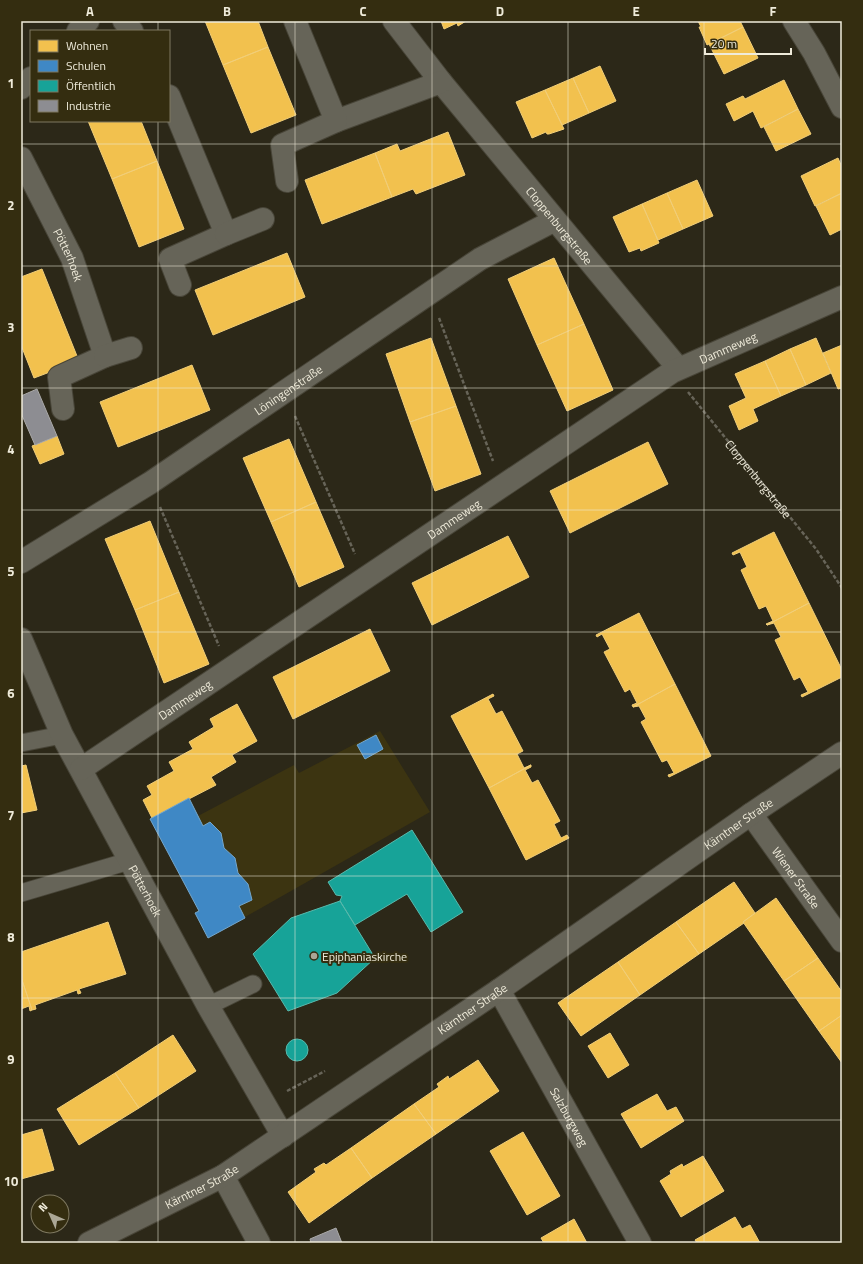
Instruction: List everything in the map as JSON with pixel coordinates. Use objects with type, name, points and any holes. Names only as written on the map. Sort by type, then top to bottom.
[{"type":"street","points":[[79,30],[88,21]]},
{"type":"street","points":[[124,21],[131,30]]},
{"type":"street","points":[[295,21],[336,121]]},
{"type":"street","name":"Cloppenburgstraße","points":[[394,21],[441,82],[555,220],[675,370]]},
{"type":"street","points":[[794,21],[814,53],[842,107]]},
{"type":"street","points":[[21,88],[30,79]]},
{"type":"street","points":[[287,181],[282,145],[336,121],[441,82]]},
{"type":"street","points":[[170,98],[226,234]]},
{"type":"street","name":"Pötterhoek","points":[[21,158],[72,258],[105,356]]},
{"type":"street","points":[[180,285],[170,259],[263,219]]},
{"type":"street","name":"Löningenstraße","points":[[21,562],[150,482],[480,259],[555,220]]},
{"type":"street","name":"Dammeweg","points":[[81,769],[675,370],[842,297]]},
{"type":"street","points":[[63,409],[59,377],[105,356],[131,348]]},
{"type":"street","name":"Pötterhoek","points":[[21,640],[62,735],[208,1006],[283,1136]]},
{"type":"street","name":"Kärntner Straße","points":[[90,1243],[223,1176],[499,990],[751,814],[839,762]]},
{"type":"street","name":"Wiener Straße","points":[[751,814],[842,941]]},
{"type":"street","name":"Salzburgweg","points":[[499,990],[640,1243]]},
{"type":"street","points":[[223,1176],[259,1243]]},
{"type":"lane","points":[[21,743],[62,735]]},
{"type":"lane","points":[[21,893],[129,861]]},
{"type":"lane","points":[[208,1006],[254,984]]},
{"type":"path","points":[[429,293],[503,486]]},
{"type":"path","name":"Cloppenburgstraße","points":[[675,370],[816,549],[842,588]]},
{"type":"path","points":[[285,391],[365,579]]},
{"type":"path","points":[[150,482],[228,669]]},
{"type":"path","points":[[264,1104],[325,1070]]},
{"type":"shaded area","points":[[380,731],[430,812],[208,938],[195,913],[199,910],[150,819],[189,798],[198,816],[294,765],[299,773]]},
{"type":"building: Wohnen","points":[[205,21],[258,21],[268,47],[223,65]]},
{"type":"building: Wohnen","points":[[441,21],[466,21],[458,26],[457,23],[444,29]]},
{"type":"building: Wohnen","points":[[698,21],[740,21],[743,27],[707,45]]},
{"type":"building: Wohnen","points":[[743,27],[758,58],[724,74],[709,44]]},
{"type":"building: Wohnen","points":[[268,47],[296,115],[251,133],[223,65]]},
{"type":"building: Wohnen","points":[[600,66],[616,101],[589,113],[573,78]]},
{"type":"building: Wohnen","points":[[573,78],[589,113],[562,125],[545,90]]},
{"type":"building: Wohnen","points":[[784,80],[798,109],[761,128],[753,111],[734,121],[726,104],[743,96],[745,99]]},
{"type":"building: Wohnen","points":[[545,90],[564,129],[549,134],[546,132],[532,138],[516,102]]},
{"type":"building: Wohnen","points":[[798,109],[811,134],[776,151],[764,127]]},
{"type":"building: Wohnen","points":[[88,122],[141,122],[157,161],[112,179]]},
{"type":"building: Wohnen","points":[[448,132],[465,175],[416,194],[413,189],[392,197],[375,153],[397,144],[400,151]]},
{"type":"building: Wohnen","points":[[375,153],[392,197],[322,224],[305,180]]},
{"type":"building: Wohnen","points":[[838,158],[842,167],[842,193],[815,206],[801,176]]},
{"type":"building: Wohnen","points":[[157,161],[184,229],[139,247],[112,179]]},
{"type":"building: Wohnen","points":[[697,180],[713,216],[683,229],[667,193]]},
{"type":"building: Wohnen","points":[[667,193],[683,229],[658,240],[642,204]]},
{"type":"building: Wohnen","points":[[842,193],[842,229],[830,235],[816,206]]},
{"type":"building: Wohnen","points":[[642,204],[659,243],[641,251],[640,248],[629,252],[613,217]]},
{"type":"building: Wohnen","points":[[287,253],[305,297],[213,335],[195,290]]},
{"type":"building: Wohnen","points":[[554,258],[584,324],[537,345],[508,279]]},
{"type":"building: Wohnen","points":[[42,269],[79,361],[34,378],[21,345],[21,277]]},
{"type":"building: Wohnen","points":[[584,324],[613,390],[567,411],[537,345]]},
{"type":"building: Wohnen","points":[[431,338],[456,406],[410,422],[386,354]]},
{"type":"building: Wohnen","points":[[816,338],[831,373],[806,385],[790,349]]},
{"type":"building: Wohnen","points":[[842,345],[842,388],[838,389],[823,353]]},
{"type":"building: Wohnen","points":[[790,349],[806,385],[781,396],[765,361]]},
{"type":"building: Wohnen","points":[[765,361],[781,396],[753,409],[758,421],[739,430],[729,406],[746,398],[735,374]]},
{"type":"building: Wohnen","points":[[192,365],[210,410],[118,447],[100,402]]},
{"type":"building: Wohnen","points":[[456,406],[481,474],[435,491],[410,422]]},
{"type":"building: Wohnen","points":[[57,436],[64,454],[40,464],[32,446]]},
{"type":"building: Wohnen","points":[[289,439],[316,502],[271,522],[243,458]]},
{"type":"building: Wohnen","points":[[648,442],[668,484],[570,533],[550,491]]},
{"type":"building: Wohnen","points":[[316,502],[344,567],[299,587],[271,522]]},
{"type":"building: Wohnen","points":[[150,521],[179,592],[135,610],[105,539]]},
{"type":"building: Wohnen","points":[[774,532],[809,603],[767,625],[766,624],[773,621],[766,606],[759,609],[741,570],[747,567],[740,552],[733,555],[732,553]]},
{"type":"building: Wohnen","points":[[508,536],[529,577],[432,625],[412,583]]},
{"type":"building: Wohnen","points":[[179,592],[209,664],[164,683],[135,610]]},
{"type":"building: Wohnen","points":[[809,603],[842,670],[842,677],[802,697],[801,695],[808,692],[800,677],[794,680],[775,640],[781,637],[774,623],[767,625]]},
{"type":"building: Wohnen","points":[[639,613],[675,684],[633,707],[632,705],[637,703],[630,689],[625,692],[604,652],[610,649],[602,634],[597,637],[596,635]]},
{"type":"building: Wohnen","points":[[370,629],[390,671],[293,719],[273,677]]},
{"type":"building: Wohnen","points":[[675,684],[711,756],[669,777],[668,775],[674,773],[667,760],[662,762],[641,722],[646,719],[639,706],[633,707]]},
{"type":"building: Wohnen","points":[[493,694],[494,696],[488,699],[496,714],[502,711],[523,751],[517,754],[524,768],[531,765],[489,788],[451,716]]},
{"type":"building: Wohnen","points":[[237,704],[257,741],[232,755],[236,762],[211,777],[216,785],[152,818],[143,800],[152,795],[147,786],[174,771],[169,762],[193,749],[189,742],[214,727],[210,719]]},
{"type":"building: Wohnen","points":[[26,765],[37,810],[21,813],[21,766]]},
{"type":"building: Wohnen","points":[[531,765],[531,767],[525,770],[532,783],[538,780],[560,821],[554,824],[561,838],[567,835],[569,838],[526,860],[489,788]]},
{"type":"building: Wohnen","points":[[734,882],[755,913],[743,922],[744,923],[699,954],[676,922]]},
{"type":"building: Wohnen","points":[[776,898],[818,958],[784,981],[743,922]]},
{"type":"building: Wohnen","points":[[108,922],[126,974],[79,989],[81,993],[78,994],[77,990],[35,1005],[36,1009],[32,1010],[21,977],[21,952]]},
{"type":"building: Wohnen","points":[[676,922],[699,954],[640,995],[618,962]]},
{"type":"building: Wohnen","points":[[818,958],[842,992],[842,1015],[819,1031],[784,981]]},
{"type":"building: Wohnen","points":[[618,962],[640,995],[581,1036],[558,1003]]},
{"type":"building: Wohnen","points":[[21,977],[32,1010],[30,1011],[29,1006],[21,1009]]},
{"type":"building: Wohnen","points":[[842,1015],[842,1063],[819,1031]]},
{"type":"building: Wohnen","points":[[610,1033],[629,1065],[608,1078],[588,1046]]},
{"type":"building: Wohnen","points":[[173,1035],[196,1071],[139,1108],[115,1073]]},
{"type":"building: Wohnen","points":[[478,1060],[499,1091],[436,1134],[414,1104],[439,1087],[437,1084],[448,1076],[449,1079]]},
{"type":"building: Wohnen","points":[[115,1073],[139,1108],[79,1145],[57,1109]]},
{"type":"building: Wohnen","points":[[657,1094],[667,1111],[676,1107],[684,1121],[641,1148],[621,1114]]},
{"type":"building: Wohnen","points":[[414,1104],[436,1134],[372,1178],[351,1148]]},
{"type":"building: Wohnen","points":[[42,1129],[54,1170],[21,1179],[21,1135]]},
{"type":"building: Wohnen","points":[[523,1132],[560,1196],[527,1215],[490,1151]]},
{"type":"building: Wohnen","points":[[351,1148],[372,1178],[309,1223],[288,1192],[316,1172],[314,1169],[324,1163],[326,1165]]},
{"type":"building: Wohnen","points":[[703,1156],[724,1191],[681,1217],[660,1181],[671,1174],[670,1171],[682,1164],[683,1167]]},
{"type":"building: Wohnen","points":[[735,1217],[742,1229],[750,1225],[760,1243],[697,1243],[695,1240]]},
{"type":"building: Wohnen","points":[[574,1219],[587,1243],[544,1243],[541,1238]]},
{"type":"building: Schulen","points":[[376,735],[383,749],[365,759],[357,745]]},
{"type":"building: Schulen","points":[[189,798],[203,826],[210,822],[221,833],[224,848],[235,858],[238,873],[248,884],[252,900],[239,906],[245,918],[208,938],[195,913],[199,911],[150,819]]},
{"type":"building: Öffentlich","points":[[412,830],[463,912],[431,932],[407,894],[355,925],[340,901],[342,896],[336,895],[328,882]]},
{"type":"building: Öffentlich","name":"Epiphaniaskirche","points":[[340,901],[375,958],[337,993],[288,1011],[253,954],[291,918]]},
{"type":"building: Öffentlich","points":[[297,1039],[305,1042],[308,1050],[305,1058],[297,1061],[289,1058],[286,1050],[289,1042]]},
{"type":"building: Industrie","points":[[37,389],[57,436],[35,445],[21,413],[21,396]]},
{"type":"building: Industrie","points":[[336,1228],[342,1243],[311,1243],[310,1239]]},
{"type":"place","name":"Epiphaniaskirche","points":[[314,956]]}]
